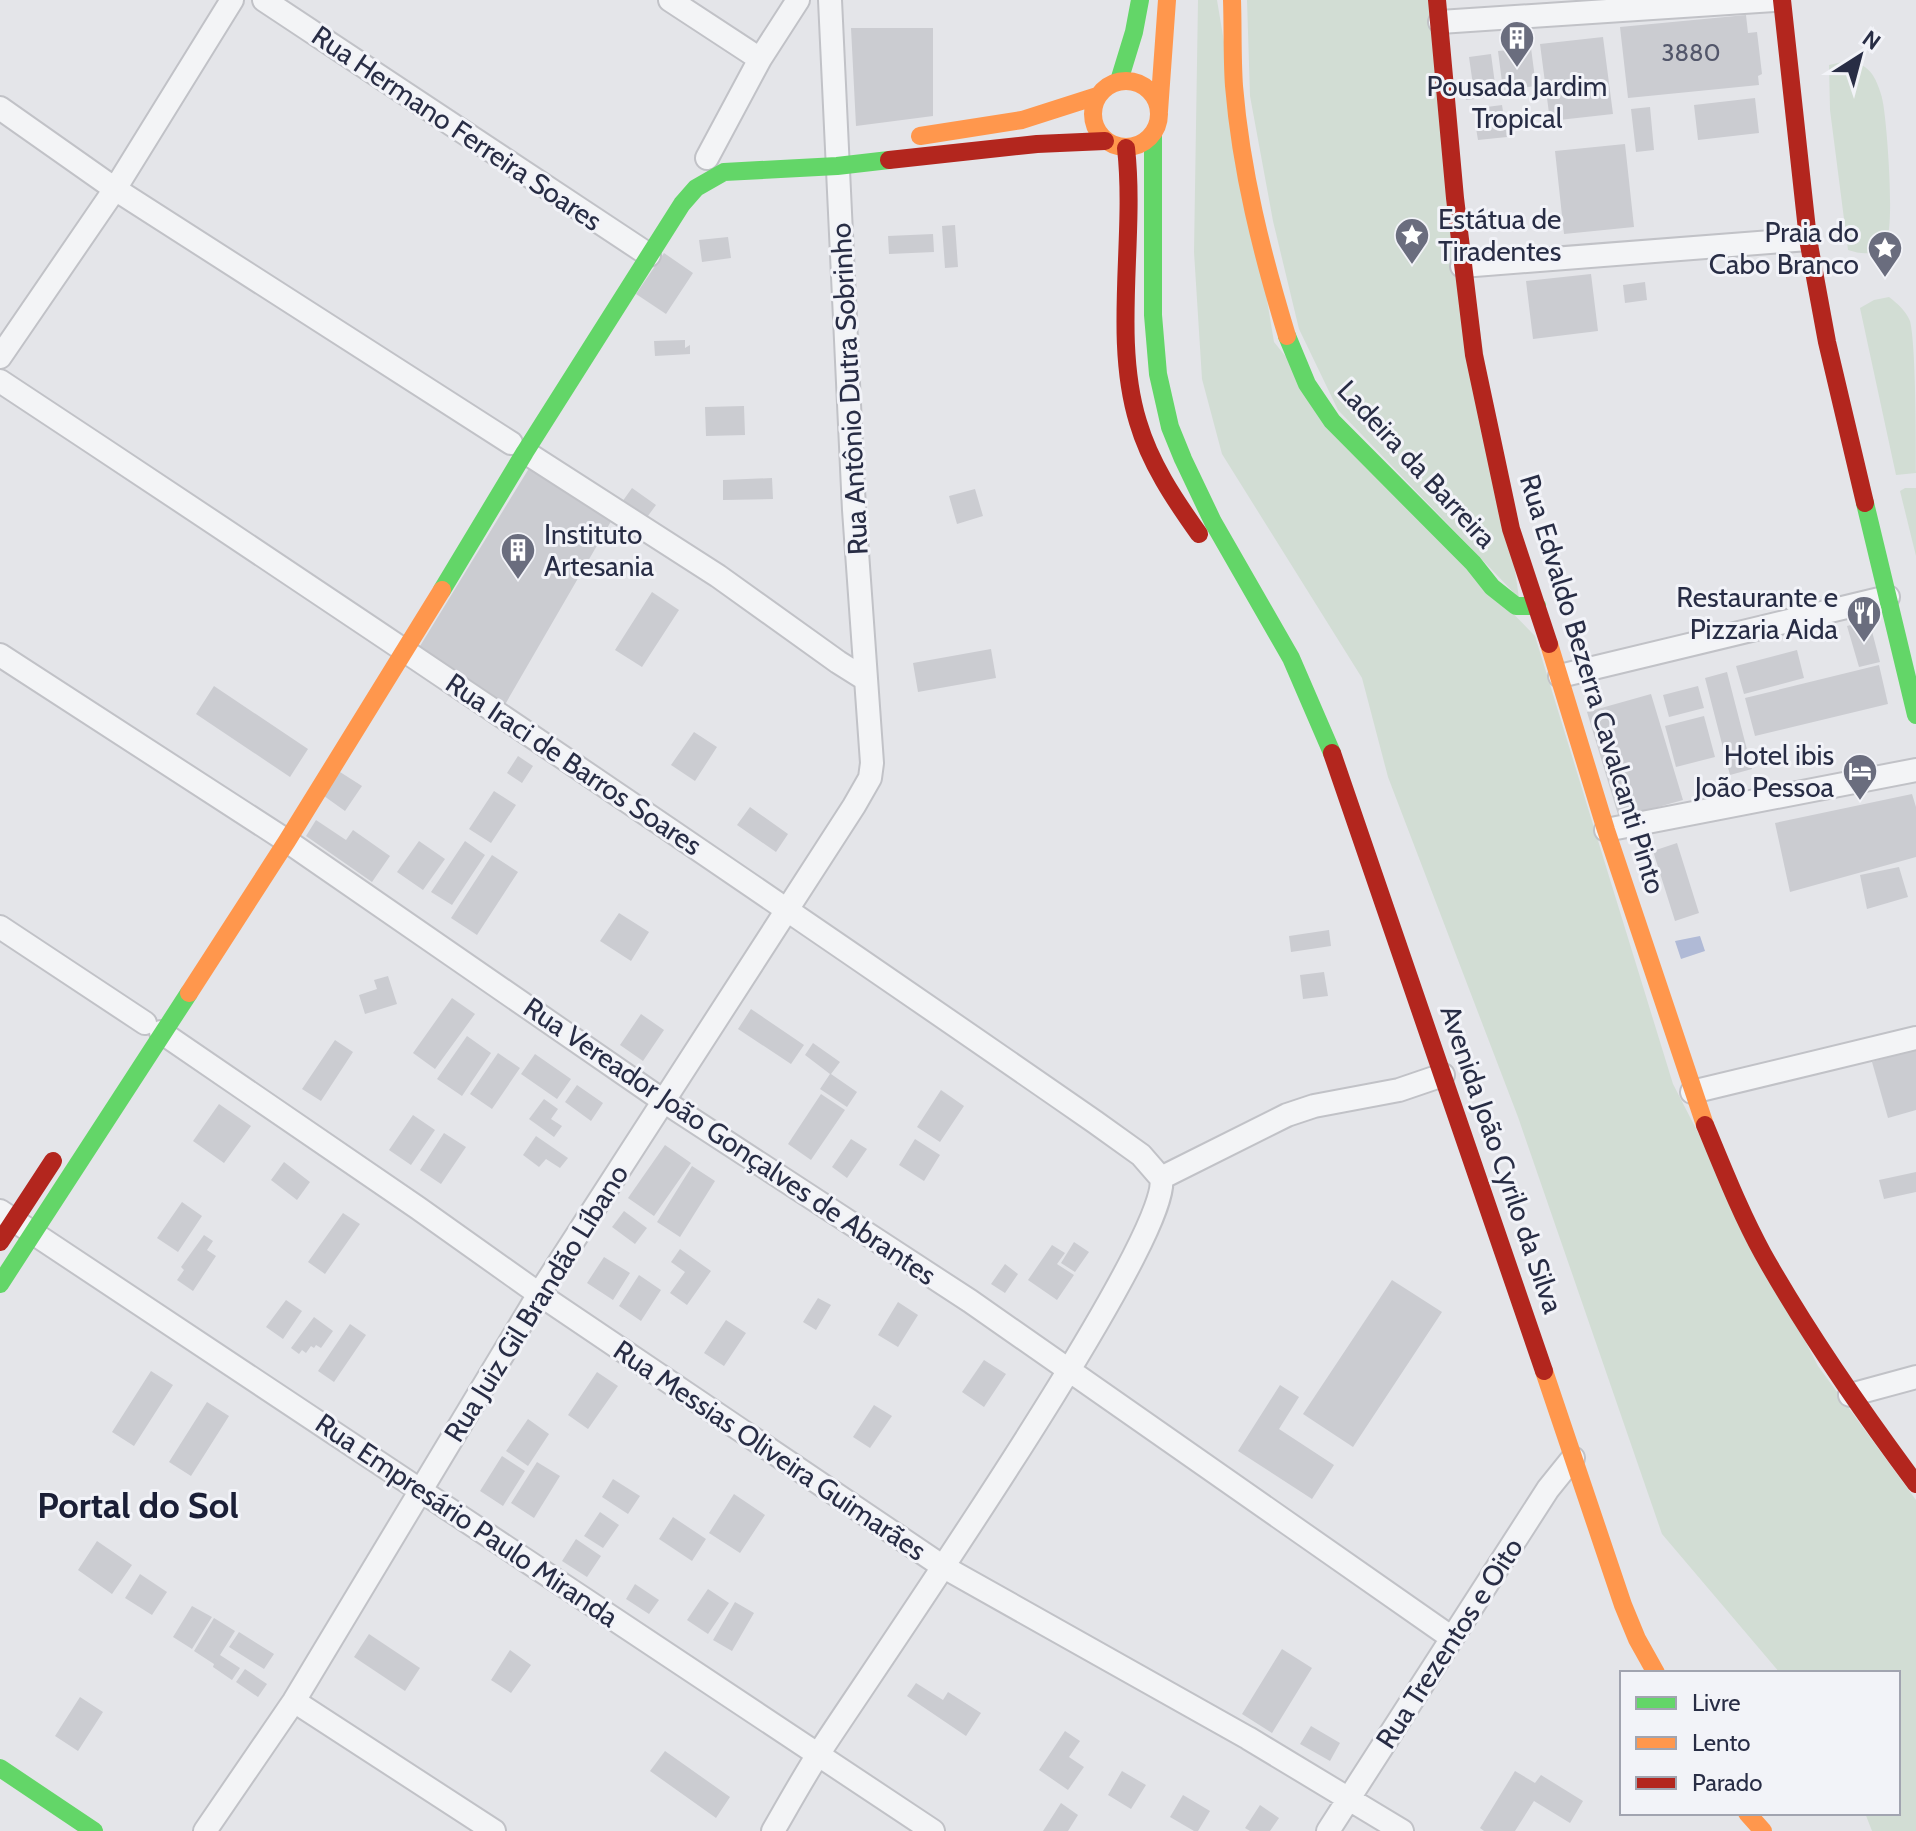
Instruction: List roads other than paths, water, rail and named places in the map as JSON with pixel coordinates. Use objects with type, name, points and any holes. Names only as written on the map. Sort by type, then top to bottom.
[{"type":"main road","points":[[1119,81],[1140,0]]},
{"type":"main road","name":"Avenida João Cyrilo da Silva","points":[[1167,0],[1158,123],[1153,134],[1151,278],[1155,359],[1161,395],[1197,491],[1292,664],[1342,776],[1623,1605],[1655,1671]]},
{"type":"main road","name":"Ladeira da Barreira","points":[[1232,0],[1234,85],[1244,163],[1261,249],[1289,344],[1307,384],[1332,421],[1473,563],[1492,587],[1516,606],[1537,606]]},
{"type":"main road","points":[[1782,0],[1808,239],[1839,399],[1916,715]]},
{"type":"main road","name":"Rua Edvaldo Bezerra Cavalcanti Pinto","points":[[1439,11],[1462,266],[1474,355],[1511,529],[1560,676],[1606,830],[1692,1092],[1727,1180],[1763,1254],[1850,1395],[1916,1484]]},
{"type":"main road","points":[[902,139],[1022,120],[1097,96],[1119,81],[1143,86],[1156,99],[1159,111]]},
{"type":"main road","points":[[1097,96],[1092,111],[1093,123],[1105,141]]},
{"type":"main road","points":[[0,1284],[33,1233],[149,1025],[399,645],[636,248],[696,188],[724,172],[836,151],[1105,141],[1126,148],[1141,144],[1153,134]]},
{"type":"main road","name":"Avenida João Cyrilo da Silva","points":[[1126,148],[1131,213],[1127,310],[1129,374],[1138,424],[1154,464],[1168,487],[1292,664]]},
{"type":"main road","points":[[701,162],[732,153]]},
{"type":"main road","points":[[657,210],[673,187]]},
{"type":"main road","points":[[518,448],[559,364]]},
{"type":"main road","points":[[327,741],[399,645]]},
{"type":"main road","points":[[0,1242],[7,1216],[66,1141]]},
{"type":"main road","points":[[0,1768],[94,1831]]},
{"type":"main road","points":[[1749,1815],[1763,1831]]},
{"type":"street","points":[[0,357],[115,189],[232,0]]},
{"type":"street","name":"Rua Hermano Ferreira Soares","points":[[264,0],[636,248]]},
{"type":"street","points":[[670,0],[760,59]]},
{"type":"street","points":[[701,162],[798,0]]},
{"type":"street","name":"Rua Antônio Dutra Sobrinho","points":[[830,0],[872,763],[870,778]]},
{"type":"street","points":[[1439,11],[1774,0]]},
{"type":"street","points":[[0,108],[115,189],[718,576],[865,679]]},
{"type":"street","points":[[1462,266],[1808,239]]},
{"type":"street","name":"Rua Iraci de Barros Soares","points":[[0,381],[399,645],[785,908],[1141,1155],[1161,1178]]},
{"type":"street","points":[[1560,676],[1888,597]]},
{"type":"street","name":"Rua Vereador João Gonçalves de Abrantes","points":[[0,655],[275,833],[662,1100],[970,1301],[1452,1638]]},
{"type":"street","points":[[1606,830],[1916,770]]},
{"type":"street","name":"Rua Juiz Gil Brandão Líbano","points":[[205,1831],[294,1701],[539,1294],[870,778]]},
{"type":"street","name":"Rua Messias Oliveira Guimarães","points":[[0,927],[149,1025],[539,1294],[942,1566],[1248,1738],[1402,1831]]},
{"type":"street","points":[[1692,1092],[1916,1038]]},
{"type":"street","points":[[773,1831],[818,1756],[1069,1369],[1134,1260],[1162,1194],[1161,1178],[1287,1115],[1314,1106],[1399,1090],[1443,1075]]},
{"type":"street","name":"Rua Empresário Paulo Miranda","points":[[7,1216],[933,1831]]},
{"type":"street","points":[[1850,1395],[1916,1377]]},
{"type":"street","name":"Rua Trezentos e Oito","points":[[1328,1831],[1548,1489],[1573,1458]]},
{"type":"street","points":[[294,1701],[494,1831]]},
{"type":"water","points":[[1700,936],[1705,951],[1681,959],[1675,941]]},
{"type":"place","name":"Pousada Jardim Tropical","points":[[1517,69]]},
{"type":"place","name":"Estátua de Tiradentes","points":[[1412,266]]},
{"type":"place","name":"Praia do Cabo Branco","points":[[1885,279]]},
{"type":"place","name":"Instituto Artesania","points":[[518,581]]},
{"type":"place","name":"Restaurante e Pizzaria Aida","points":[[1864,644]]},
{"type":"place","name":"Hotel ibis João Pessoa","points":[[1860,802]]},
{"type":"district","name":"Portal do Sol","points":[[138,1505]]}]
